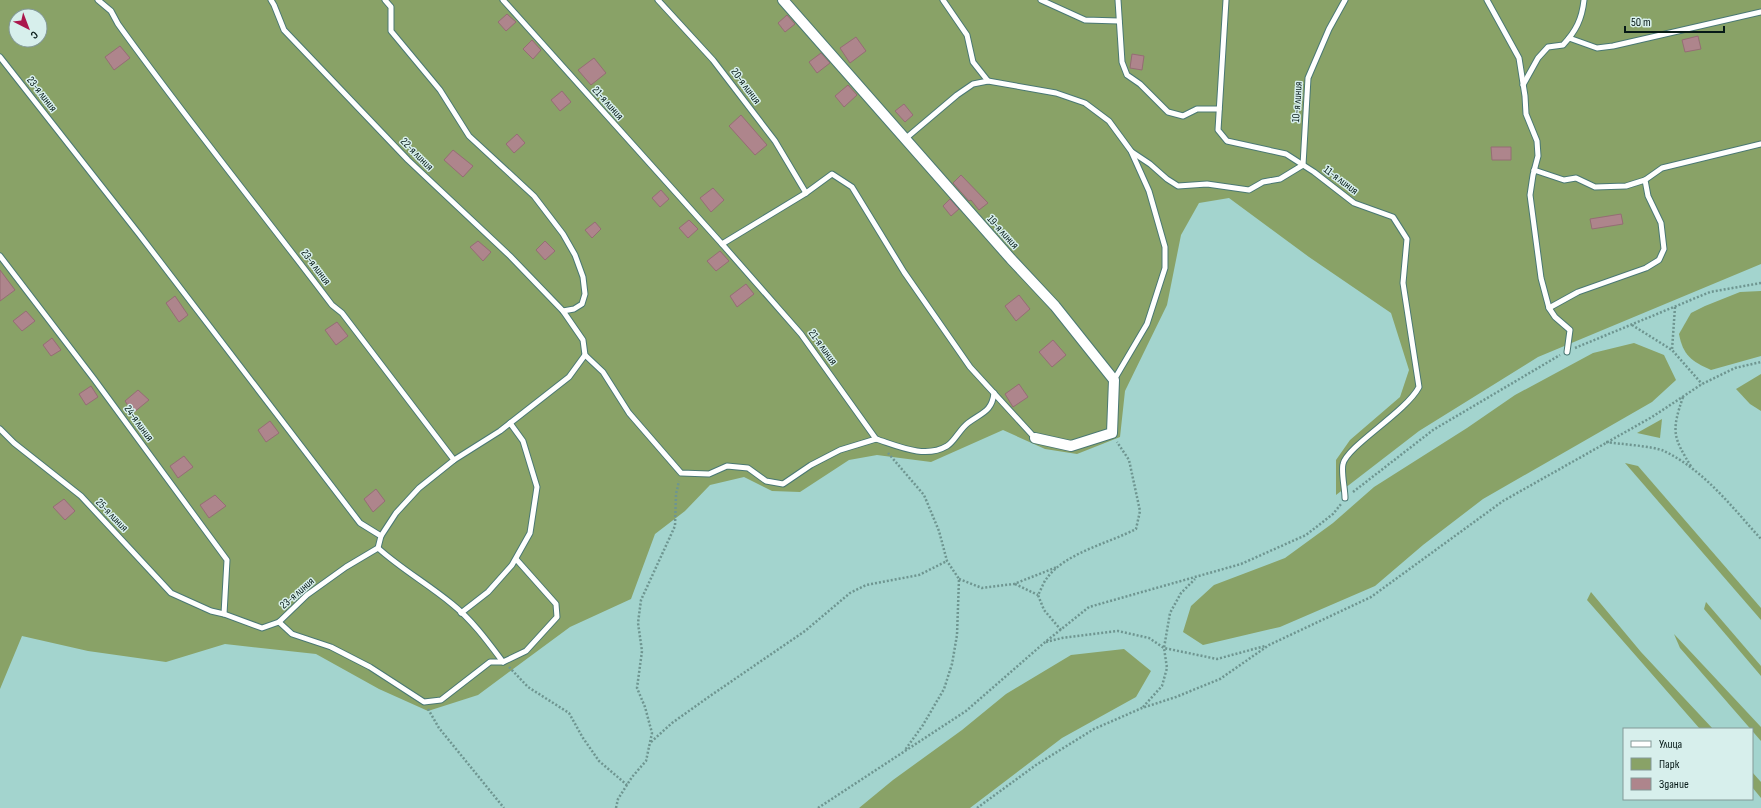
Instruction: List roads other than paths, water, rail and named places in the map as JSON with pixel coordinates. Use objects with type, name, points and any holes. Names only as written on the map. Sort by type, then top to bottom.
[{"type":"street","name":"19-я линия","points":[[783,0],[1055,306],[1114,380]]},
{"type":"street","points":[[1034,438],[1070,446],[1112,433],[1114,380]]},
{"type":"lane","name":"23-я линия","points":[[98,0],[111,11],[118,24],[185,115],[272,225],[332,305],[342,313],[454,460]]},
{"type":"lane","name":"22-я линия","points":[[271,0],[284,30],[408,160],[510,256],[563,311],[583,340],[585,355]]},
{"type":"lane","points":[[385,0],[391,7],[391,31],[440,90],[469,136],[534,196],[563,234],[575,256],[583,276],[584,294],[582,304],[574,309],[563,311]]},
{"type":"lane","name":"21-я линия","points":[[503,0],[801,334],[876,439]]},
{"type":"lane","name":"20-я линия","points":[[658,0],[713,60],[770,134],[806,193]]},
{"type":"lane","points":[[943,0],[967,35],[973,62],[988,81]]},
{"type":"lane","points":[[1041,0],[1085,20],[1119,20]]},
{"type":"lane","points":[[1118,0],[1122,62],[1126,75],[1140,84],[1168,112],[1184,116],[1197,109],[1219,109]]},
{"type":"lane","name":"11-я линия","points":[[1226,0],[1218,130],[1227,141],[1286,154],[1354,203],[1393,217],[1407,239],[1403,283],[1419,387],[1415,395],[1396,415],[1351,451],[1343,463],[1345,498]]},
{"type":"lane","name":"10-я линия","points":[[1303,165],[1308,78],[1329,29],[1345,0]]},
{"type":"lane","points":[[1487,0],[1519,58],[1526,114],[1537,141],[1538,156],[1530,195],[1541,278],[1549,308],[1555,317],[1570,330],[1567,352]]},
{"type":"lane","points":[[1523,86],[1538,58],[1548,47],[1562,45],[1573,34],[1582,13],[1584,0]]},
{"type":"lane","points":[[1569,38],[1597,48],[1612,46],[1761,12]]},
{"type":"lane","name":"23-я линия","points":[[0,57],[149,247],[360,523],[381,536]]},
{"type":"lane","points":[[905,139],[957,95],[973,84],[988,81],[1056,92],[1085,103],[1109,121],[1131,151],[1149,191],[1165,247],[1165,268],[1147,324],[1114,380]]},
{"type":"lane","points":[[1534,170],[1564,180],[1576,178],[1595,187],[1626,186],[1645,180],[1662,168],[1761,144]]},
{"type":"lane","points":[[1131,151],[1178,186],[1207,184],[1249,190],[1263,182],[1280,179],[1303,165]]},
{"type":"lane","points":[[722,244],[806,193],[832,174],[852,187],[904,272],[970,367],[1034,438]]},
{"type":"lane","points":[[1549,308],[1578,292],[1646,268],[1658,260],[1664,249],[1661,223],[1648,196],[1645,180]]},
{"type":"lane","name":"24-я линия","points":[[0,256],[94,379],[227,560],[224,614]]},
{"type":"lane","points":[[503,662],[479,630],[453,604],[395,563],[378,548],[381,536],[396,513],[419,488],[454,460],[510,423],[569,377],[585,355],[603,372],[629,413],[681,473],[710,474],[727,466],[748,468],[766,481],[783,484],[811,465],[840,450],[876,439],[911,451],[936,451],[948,446],[968,424],[984,413],[993,403],[994,393]]},
{"type":"lane","points":[[461,613],[488,592],[512,565],[530,533],[537,487],[523,441],[510,423]]},
{"type":"lane","name":"25-я линия","points":[[0,429],[14,443],[81,496],[171,594],[211,611]]},
{"type":"lane","name":"23-я линия","points":[[211,611],[224,614],[262,628],[280,622],[307,595],[378,548]]},
{"type":"lane","points":[[280,622],[292,634],[331,647],[370,667],[424,702],[441,700],[490,662],[503,662],[526,651],[557,617],[556,604],[516,559]]}]
